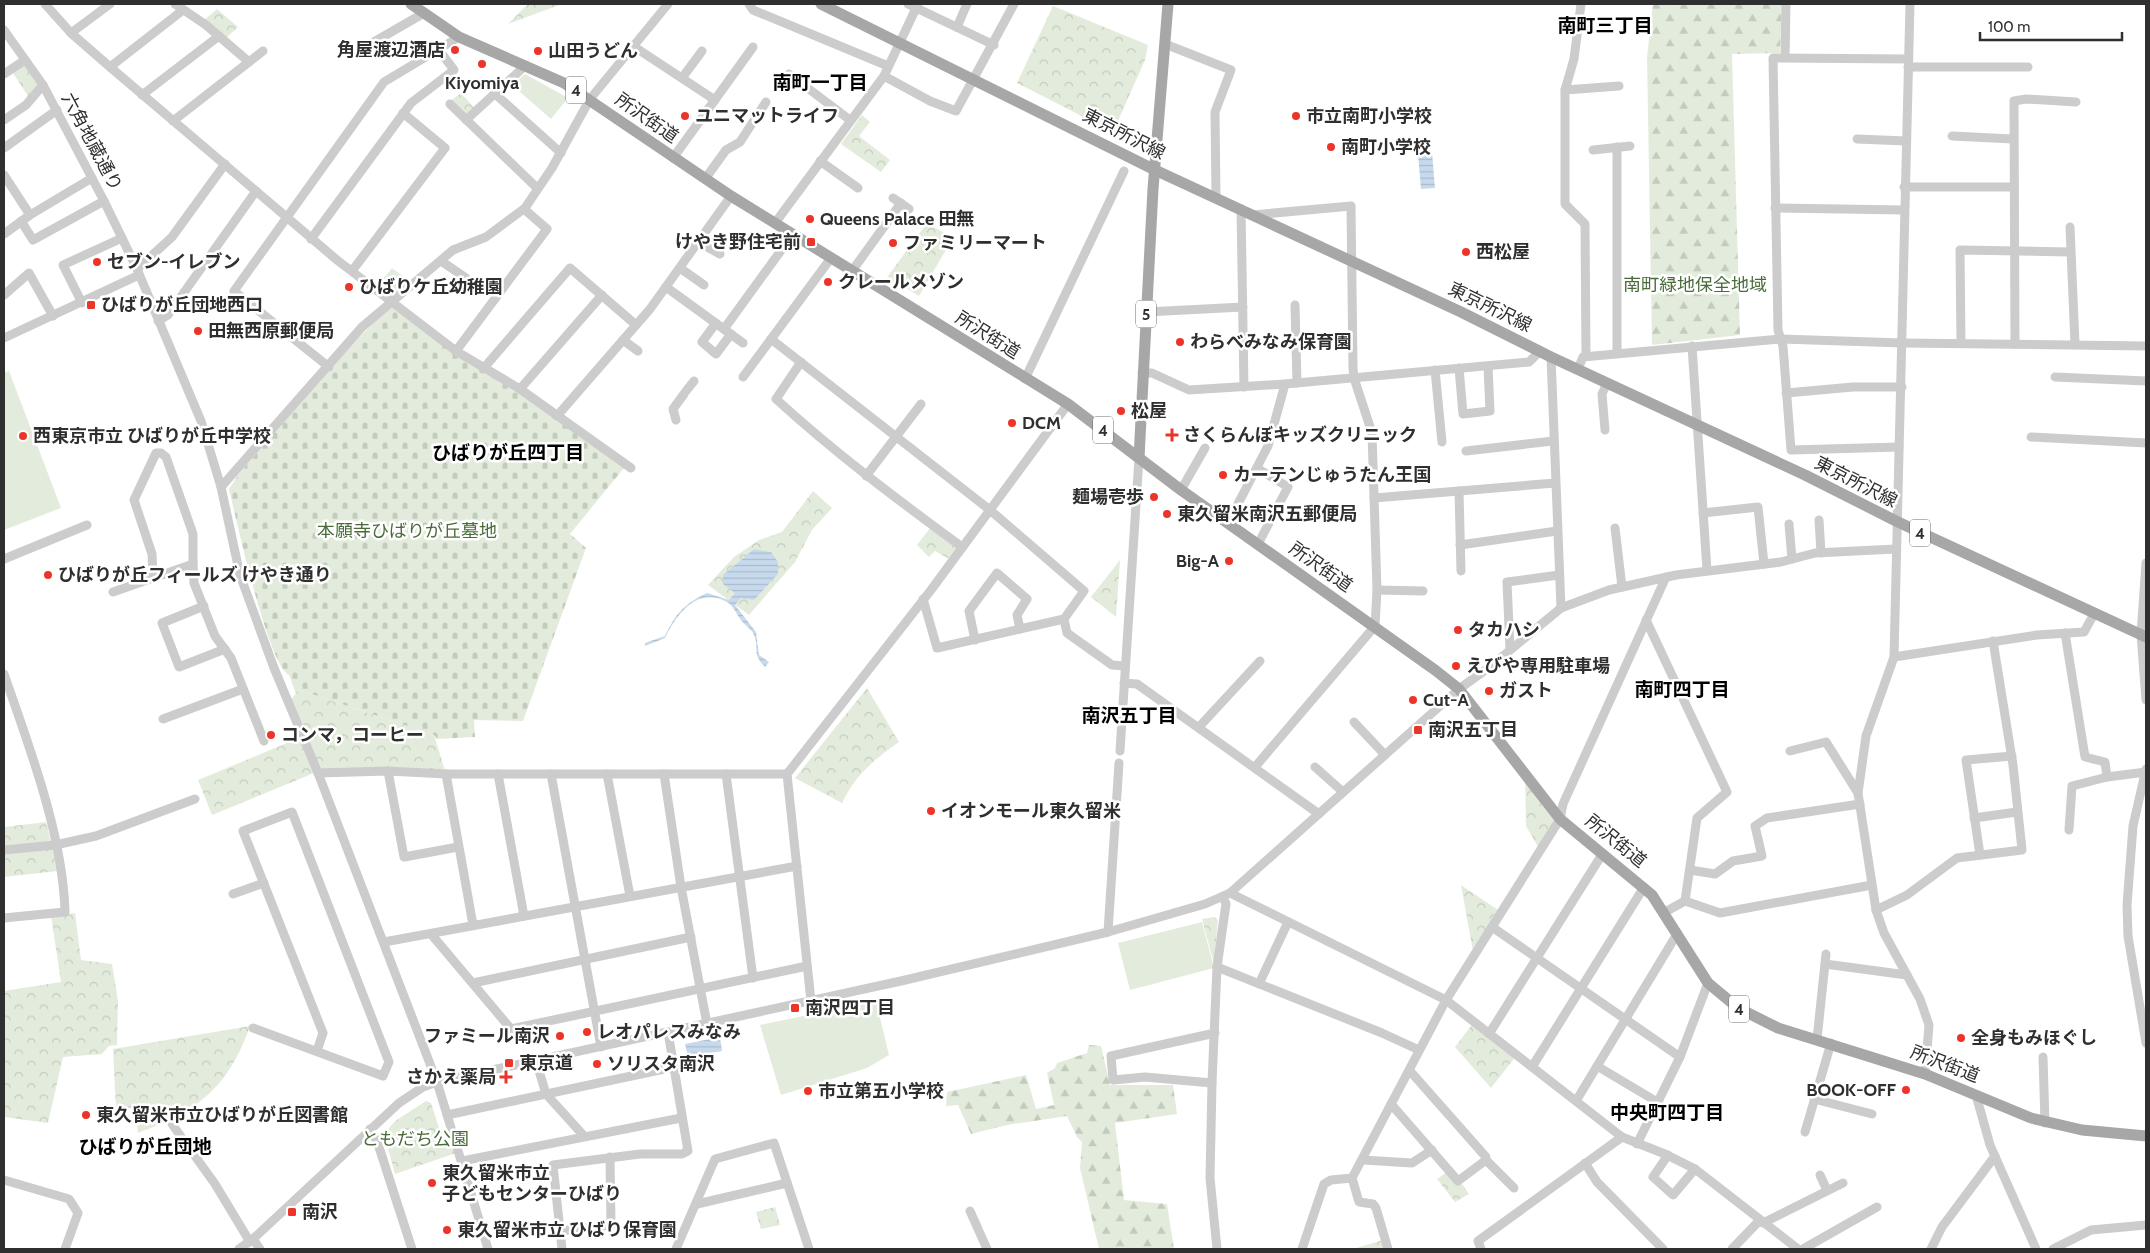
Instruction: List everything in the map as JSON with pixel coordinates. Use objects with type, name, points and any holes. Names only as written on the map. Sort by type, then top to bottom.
[{"type":"main road","name":"所沢街道","points":[[411,4],[459,37],[564,82],[731,196],[1068,404],[1181,490],[1375,626],[1459,689],[1560,819],[1644,887],[1665,912],[1708,982],[1738,1008],[1778,1028],[1831,1043],[1925,1074],[2045,1122],[2082,1130],[2146,1136]]},
{"type":"main road","name":"東京所沢線","points":[[821,4],[900,41],[1155,170],[1697,424],[1898,522],[2094,614],[2145,634]]},
{"type":"main road","name":"5","points":[[1139,458],[1142,373],[1168,4]]},
{"type":"street","points":[[45,4],[72,33],[142,95],[256,190],[285,218],[352,272],[483,369],[520,389],[631,468]]},
{"type":"street","points":[[72,33],[110,4]]},
{"type":"street","points":[[175,4],[219,36],[249,62]]},
{"type":"street","points":[[221,488],[362,327],[453,250],[486,237],[524,209],[561,153],[590,99],[668,4]]},
{"type":"street","points":[[749,4],[754,10],[888,66]]},
{"type":"street","points":[[957,27],[967,4]]},
{"type":"street","points":[[884,76],[930,101],[956,111],[994,45],[1014,4]]},
{"type":"street","points":[[1581,4],[1574,59],[1565,90],[1565,204],[1584,224],[1586,356]]},
{"type":"street","points":[[1784,57],[1786,4]]},
{"type":"street","points":[[1910,4],[1904,187],[1903,343],[1894,657],[1866,736],[1858,793],[1876,910],[1884,933],[1920,999],[1929,1025],[1925,1074]]},
{"type":"street","points":[[775,223],[884,76],[914,5],[994,45]]},
{"type":"street","points":[[110,67],[183,10]]},
{"type":"street","points":[[367,46],[424,13]]},
{"type":"street","name":"六角地蔵通り","points":[[4,30],[43,85],[104,201],[138,272],[201,421],[221,488],[240,575],[283,691],[318,773],[384,942],[436,1082],[462,1160],[488,1249]]},
{"type":"street","points":[[142,95],[219,36]]},
{"type":"street","points":[[328,367],[234,291],[384,82],[459,37]]},
{"type":"street","points":[[1165,44],[1231,70],[1215,112],[1216,197]]},
{"type":"street","points":[[633,46],[715,100]]},
{"type":"street","points":[[673,158],[753,46]]},
{"type":"street","points":[[311,239],[411,103],[454,70],[439,50]]},
{"type":"street","points":[[173,121],[263,51]]},
{"type":"street","points":[[682,78],[702,51]]},
{"type":"street","points":[[1900,447],[1791,450],[1781,339],[1778,330],[1773,58],[2028,67]]},
{"type":"street","points":[[4,74],[25,60]]},
{"type":"street","points":[[466,120],[526,65]]},
{"type":"street","points":[[788,74],[850,120]]},
{"type":"street","points":[[4,120],[26,105],[43,85]]},
{"type":"street","points":[[1565,90],[1619,86]]},
{"type":"street","points":[[494,94],[561,153]]},
{"type":"street","points":[[2015,344],[2014,102],[2026,99],[2076,102]]},
{"type":"street","points":[[705,179],[726,150],[740,142],[766,102]]},
{"type":"street","points":[[450,104],[537,188]]},
{"type":"street","points":[[4,148],[57,110]]},
{"type":"street","points":[[352,272],[445,148],[403,113]]},
{"type":"street","points":[[759,113],[767,118]]},
{"type":"street","points":[[1952,136],[2013,139]]},
{"type":"street","points":[[1857,139],[1906,141]]},
{"type":"street","points":[[1593,150],[1630,146]]},
{"type":"street","points":[[1617,147],[1617,353]]},
{"type":"street","points":[[820,161],[858,188]]},
{"type":"street","points":[[4,338],[82,303],[138,272],[172,237],[224,164]]},
{"type":"street","points":[[1026,379],[1124,171]]},
{"type":"street","points":[[4,174],[30,215]]},
{"type":"street","points":[[4,234],[30,215],[92,178]]},
{"type":"street","points":[[1904,187],[2014,187]]},
{"type":"street","points":[[158,321],[168,315],[256,190]]},
{"type":"street","points":[[558,416],[666,287],[731,196]]},
{"type":"street","points":[[893,198],[909,209]]},
{"type":"street","points":[[21,221],[33,240],[104,201]]},
{"type":"street","points":[[852,271],[901,203]]},
{"type":"street","points":[[1252,215],[1351,206],[1354,378],[1372,433],[1377,590],[1375,626],[1255,767]]},
{"type":"street","points":[[1775,208],[1904,210]]},
{"type":"street","points":[[456,350],[547,229],[524,209]]},
{"type":"street","points":[[1241,210],[1244,387]]},
{"type":"street","points":[[2070,227],[2075,344]]},
{"type":"street","points":[[724,329],[793,234]]},
{"type":"street","points":[[82,303],[62,265],[122,238]]},
{"type":"street","points":[[698,242],[720,254]]},
{"type":"street","points":[[1961,343],[1960,250],[2070,252]]},
{"type":"street","points":[[743,377],[830,258]]},
{"type":"street","points":[[441,261],[466,278]]},
{"type":"street","points":[[483,369],[570,268],[636,325]]},
{"type":"street","points":[[680,268],[704,285]]},
{"type":"street","points":[[4,295],[29,273],[53,316]]},
{"type":"street","points":[[666,287],[743,343]]},
{"type":"street","points":[[520,389],[602,295]]},
{"type":"street","points":[[1295,305],[1296,383]]},
{"type":"street","points":[[1146,312],[1243,307]]},
{"type":"street","points":[[738,309],[747,315]]},
{"type":"street","points":[[771,339],[897,435],[990,510],[1084,591],[1064,619],[936,648],[923,599]]},
{"type":"street","points":[[1578,369],[1583,357],[1586,356],[1781,339],[1903,343],[2146,346]]},
{"type":"street","points":[[623,340],[638,351]]},
{"type":"street","points":[[1692,346],[1707,570]]},
{"type":"street","points":[[1142,373],[1152,373],[1189,390],[1244,387],[1529,362],[1540,351]]},
{"type":"street","points":[[1551,357],[1560,608]]},
{"type":"street","points":[[801,362],[776,399],[818,437],[866,476],[962,548]]},
{"type":"street","points":[[1459,368],[1463,414],[1490,411],[1488,366]]},
{"type":"street","points":[[1435,370],[1442,442]]},
{"type":"street","points":[[2055,377],[2146,381]]},
{"type":"street","points":[[676,420],[673,409],[694,381]]},
{"type":"street","points":[[1605,430],[1602,394],[1607,383]]},
{"type":"street","points":[[1228,523],[1268,446],[1285,384]]},
{"type":"street","points":[[1786,393],[1853,387],[1902,387]]},
{"type":"street","points":[[866,476],[921,404]]},
{"type":"street","points":[[811,1001],[787,774],[962,548],[1068,404]]},
{"type":"street","points":[[2031,437],[2146,444]]},
{"type":"street","points":[[1466,451],[1553,441]]},
{"type":"street","points":[[1181,490],[1205,448]]},
{"type":"street","points":[[153,578],[152,554],[134,500],[156,453],[161,453],[166,457],[193,534],[194,583],[216,636],[231,658],[264,741]]},
{"type":"street","points":[[1120,751],[1139,458]]},
{"type":"street","points":[[1257,468],[1288,487],[1258,544]]},
{"type":"street","points":[[1374,498],[1555,483]]},
{"type":"street","points":[[1458,491],[1461,571]]},
{"type":"street","points":[[1703,513],[1758,507],[1764,564]]},
{"type":"street","points":[[1819,520],[1821,553]]},
{"type":"street","points":[[1790,524],[1792,559]]},
{"type":"street","points":[[4,559],[87,525]]},
{"type":"street","points":[[1615,528],[1622,587]]},
{"type":"street","points":[[1460,545],[1557,531]]},
{"type":"street","points":[[239,1249],[251,1241],[370,1129],[407,1097],[436,1082],[811,1001],[1108,932],[1226,895],[1459,689],[1560,608],[1622,587],[1707,570],[1764,564],[1821,553],[1896,549]]},
{"type":"street","points":[[2146,563],[2146,700]]},
{"type":"street","points":[[113,592],[193,564]]},
{"type":"street","points":[[975,640],[969,611],[998,573],[1027,599],[1016,615],[1020,629]]},
{"type":"street","points":[[1510,650],[1506,582],[1559,575]]},
{"type":"street","points":[[1388,1249],[1376,1208],[1373,1204],[1359,1202],[1352,1178],[1446,1000],[1560,819],[1563,804],[1666,578]]},
{"type":"street","points":[[1377,590],[1423,591]]},
{"type":"street","points":[[204,606],[162,622],[179,667],[225,649]]},
{"type":"street","points":[[1894,657],[1993,641],[2086,631],[2094,614]]},
{"type":"street","points":[[1064,619],[1067,633],[1112,665],[1125,666]]},
{"type":"street","points":[[1646,620],[1727,792],[1697,818],[1685,901]]},
{"type":"street","points":[[2065,633],[2085,757],[2105,762],[2107,777]]},
{"type":"street","points":[[1876,910],[1907,895],[1957,858],[2022,850],[2012,756],[1993,641]]},
{"type":"street","points":[[1199,727],[1260,661]]},
{"type":"street","points":[[4,674],[34,758],[64,886],[65,912],[4,918]]},
{"type":"street","points":[[1124,683],[1137,684],[1319,814]]},
{"type":"street","points":[[163,719],[243,689]]},
{"type":"street","points":[[1354,722],[1385,755]]},
{"type":"street","points":[[1790,751],[1826,742],[1858,793]]},
{"type":"street","points":[[1980,855],[1966,760],[2012,756]]},
{"type":"street","points":[[1108,932],[1119,763]]},
{"type":"street","points":[[1314,767],[1343,792]]},
{"type":"street","points":[[388,771],[404,857],[458,847]]},
{"type":"street","points":[[318,773],[388,771],[446,774],[787,774]]},
{"type":"street","points":[[2069,830],[2072,786],[2107,777],[2146,771],[2133,826],[2127,905],[2128,936],[2146,1043]]},
{"type":"street","points":[[446,774],[458,847],[474,925]]},
{"type":"street","points":[[498,774],[524,916]]},
{"type":"street","points":[[551,774],[601,1047]]},
{"type":"street","points":[[607,774],[630,896]]},
{"type":"street","points":[[664,774],[681,887],[707,1024]]},
{"type":"street","points":[[726,774],[753,978]]},
{"type":"street","points":[[4,850],[55,845],[96,836],[195,799]]},
{"type":"street","points":[[1690,870],[1716,874],[1733,861],[1762,856],[1755,826],[1766,818],[1860,804]]},
{"type":"street","points":[[253,1028],[384,1076],[389,1062],[292,812],[243,831],[323,1033],[317,1051]]},
{"type":"street","points":[[1974,818],[2017,812]]},
{"type":"street","points":[[1489,1034],[1603,853]]},
{"type":"street","points":[[384,942],[797,866]]},
{"type":"street","points":[[233,894],[264,883]]},
{"type":"street","points":[[1665,912],[1685,901],[1720,913],[1872,885]]},
{"type":"street","points":[[1532,1067],[1644,887]]},
{"type":"street","points":[[1226,895],[1288,922],[1446,1000],[1622,1137],[1668,1155],[1695,1169],[1798,1249]]},
{"type":"street","points":[[1217,1249],[1210,1178],[1212,1083],[1217,967],[1226,895]]},
{"type":"street","points":[[1259,984],[1288,922]]},
{"type":"street","points":[[1492,927],[1680,1058]]},
{"type":"street","points":[[431,934],[511,1029],[807,966]]},
{"type":"street","points":[[1576,1101],[1677,934]]},
{"type":"street","points":[[473,983],[691,937]]},
{"type":"street","points":[[1817,1040],[1826,954]]},
{"type":"street","points":[[1825,964],[1907,975]]},
{"type":"street","points":[[1217,967],[1382,1033],[1419,1050]]},
{"type":"street","points":[[1637,1144],[1680,1058],[1708,982]]},
{"type":"street","points":[[562,1249],[553,1165],[610,1157],[682,1154],[688,1151],[668,1032]]},
{"type":"street","points":[[1212,1083],[1145,1077],[1113,1080],[1111,1056],[1215,1033]]},
{"type":"street","points":[[1805,1132],[1831,1043]]},
{"type":"street","points":[[2043,1057],[2045,1122]]},
{"type":"street","points":[[536,1060],[546,1094],[584,1136]]},
{"type":"street","points":[[1597,1066],[1659,1103]]},
{"type":"street","points":[[447,1115],[674,1067]]},
{"type":"street","points":[[1410,1071],[1486,1157],[1486,1160],[1514,1188]]},
{"type":"street","points":[[1976,1095],[1995,1156],[2036,1249]]},
{"type":"street","points":[[1814,1099],[1872,1114]]},
{"type":"street","points":[[1392,1104],[1458,1181],[1486,1160]]},
{"type":"street","points":[[462,1160],[682,1118]]},
{"type":"street","points":[[172,1124],[215,1184],[251,1241],[260,1249]]},
{"type":"street","points":[[370,1129],[378,1144],[412,1249]]},
{"type":"street","points":[[1481,1249],[1478,1241],[1622,1137]]},
{"type":"street","points":[[676,1249],[715,1159],[774,1143],[809,1249]]},
{"type":"street","points":[[1363,1160],[1412,1163],[1432,1150]]},
{"type":"street","points":[[1668,1155],[1653,1178],[1672,1195],[1695,1169]]},
{"type":"street","points":[[1931,1249],[1942,1227],[1995,1156]]},
{"type":"street","points":[[560,1230],[612,1225],[610,1157]]},
{"type":"street","points":[[1585,1163],[1597,1182],[1663,1249]]},
{"type":"street","points":[[1820,1175],[1827,1190]]},
{"type":"street","points":[[1302,1249],[1324,1184],[1331,1180],[1352,1178]]},
{"type":"street","points":[[4,1180],[69,1198],[78,1213],[65,1249]]},
{"type":"street","points":[[1732,1249],[1762,1222],[1843,1182]]},
{"type":"street","points":[[697,1204],[787,1183]]},
{"type":"street","points":[[1803,1249],[1877,1207]]},
{"type":"street","points":[[1852,1209],[1857,1218]]},
{"type":"street","points":[[970,1210],[987,1249]]},
{"type":"street","points":[[2053,1249],[2091,1230],[2146,1225]]},
{"type":"green space","points":[[528,4],[562,4],[508,24]]},
{"type":"green space","name":"南町緑地保全地域","points":[[1653,4],[1782,4],[1780,53],[1732,54],[1740,335],[1652,345],[1647,57]]},
{"type":"green space","points":[[1053,6],[1148,45],[1145,60],[1113,132],[1017,83]]},
{"type":"green space","points":[[217,9],[238,27],[225,39],[203,21]]},
{"type":"green space","points":[[23,65],[42,90],[30,99],[13,73]]},
{"type":"green space","points":[[525,74],[568,98],[551,119],[512,85]]},
{"type":"green space","points":[[461,93],[476,110],[466,118],[449,102]]},
{"type":"green space","points":[[862,115],[870,122],[859,136],[890,160],[881,172],[841,144]]},
{"type":"green space","points":[[927,223],[953,238],[919,296],[901,285],[885,280]]},
{"type":"green space","points":[[392,268],[411,282],[393,298],[377,287]]},
{"type":"green space","name":"本願寺ひばりが丘墓地","points":[[392,305],[526,396],[624,468],[570,534],[586,548],[523,721],[474,720],[475,737],[437,739],[434,735],[299,690],[296,694],[289,675],[281,665],[272,646],[263,619],[229,489],[238,475],[351,345]]},
{"type":"green space","name":"西東京市立 ひばりが丘中学校","points":[[9,371],[61,508],[4,530],[4,373]]},
{"type":"green space","points":[[813,491],[832,508],[812,530],[795,562],[749,615],[708,585],[734,557],[759,540],[782,532]]},
{"type":"green space","points":[[930,528],[957,549],[949,559],[935,551],[929,557],[917,545]]},
{"type":"green space","points":[[1120,560],[1116,617],[1091,597]]},
{"type":"green space","points":[[867,688],[899,742],[866,768],[853,784],[842,803],[795,778]]},
{"type":"green space","points":[[299,690],[434,735],[446,774],[318,773],[291,699]]},
{"type":"green space","points":[[299,738],[314,773],[212,815],[198,780]]},
{"type":"green space","points":[[1525,773],[1560,819],[1540,850],[1526,826]]},
{"type":"green space","points":[[46,822],[58,871],[4,877],[4,827]]},
{"type":"green space","points":[[1461,885],[1501,912],[1474,957]]},
{"type":"green space","points":[[75,913],[81,960],[112,964],[118,1001],[117,1045],[109,1046],[102,1054],[63,1057],[48,1123],[4,1117],[4,991],[61,982],[51,916]]},
{"type":"green space","points":[[1214,917],[1218,920],[1214,964],[1202,919]]},
{"type":"green space","points":[[1202,922],[1214,968],[1130,990],[1118,943]]},
{"type":"green space","points":[[876,1001],[889,1055],[867,1068],[781,1095],[760,1025]]},
{"type":"green space","points":[[1474,1022],[1517,1055],[1491,1088],[1455,1047]]},
{"type":"green space","points":[[250,1026],[232,1066],[221,1081],[209,1094],[178,1115],[138,1133],[135,1108],[116,1109],[113,1049]]},
{"type":"green space","points":[[1089,1045],[1101,1046],[1110,1085],[1173,1085],[1177,1114],[1115,1123],[1124,1200],[1167,1204],[1174,1249],[1099,1249],[1080,1168],[1082,1142],[1077,1137],[1067,1116],[1007,1125],[971,1134],[958,1105],[946,1106],[947,1092],[1026,1075],[1036,1109],[1054,1105],[1047,1073],[1055,1068],[1057,1063],[1087,1053]]},
{"type":"green space","name":"ともだち公園","points":[[426,1101],[431,1103],[443,1140],[456,1153],[395,1174],[384,1134],[395,1121]]},
{"type":"green space","points":[[1447,1172],[1460,1181],[1469,1194],[1455,1202],[1437,1179]]},
{"type":"green space","points":[[775,1207],[780,1225],[761,1229],[756,1212]]},
{"type":"green space","points":[[1383,1240],[1387,1249],[1353,1249]]},
{"type":"water","points":[[1432,152],[1435,188],[1421,189],[1418,154]]},
{"type":"water","points":[[754,549],[771,552],[778,562],[778,574],[754,600],[741,598],[735,605],[756,632],[759,655],[769,662],[765,667],[758,658],[756,640],[753,633],[742,622],[729,603],[716,598],[697,600],[689,605],[676,620],[665,638],[645,646],[645,643],[665,636],[673,621],[682,610],[699,597],[707,593],[729,600],[735,593],[723,584],[723,575]]},
{"type":"water","points":[[720,1037],[722,1051],[688,1057],[685,1044]]},
{"type":"place","name":"角屋渡辺酒店","points":[[455,50]]},
{"type":"place","name":"山田うどん","points":[[538,51]]},
{"type":"place","name":"Kiyomiya","points":[[482,64]]},
{"type":"place","name":"ユニマットライフ","points":[[685,116]]},
{"type":"place","name":"市立南町小学校","points":[[1296,116]]},
{"type":"place","name":"南町小学校","points":[[1331,147]]},
{"type":"place","name":"Queens Palace 田無","points":[[810,219]]},
{"type":"place","name":"けやき野住宅前","points":[[811,242]]},
{"type":"place","name":"ファミリーマート","points":[[893,243]]},
{"type":"place","name":"西松屋","points":[[1466,252]]},
{"type":"place","name":"セブン-イレブン","points":[[97,262]]},
{"type":"place","name":"クレールメゾン","points":[[828,282]]},
{"type":"place","name":"ひばりケ丘幼稚園","points":[[349,287]]},
{"type":"place","name":"ひばりが丘団地西口","points":[[91,305]]},
{"type":"place","name":"田無西原郵便局","points":[[198,331]]},
{"type":"place","name":"わらべみなみ保育園","points":[[1180,342]]},
{"type":"place","name":"松屋","points":[[1121,411]]},
{"type":"place","name":"DCM","points":[[1012,423]]},
{"type":"place","name":"さくらんぼキッズクリニック","points":[[1172,435]]},
{"type":"place","name":"西東京市立 ひばりが丘中学校","points":[[23,436]]},
{"type":"place","name":"カーテンじゅうたん王国","points":[[1223,475]]},
{"type":"place","name":"麺場壱歩","points":[[1154,497]]},
{"type":"place","name":"東久留米南沢五郵便局","points":[[1167,514]]},
{"type":"place","name":"Big-A","points":[[1229,561]]},
{"type":"place","name":"ひばりが丘フィールズ けやき通り","points":[[48,575]]},
{"type":"place","name":"タカハシ","points":[[1458,630]]},
{"type":"place","name":"えびや専用駐車場","points":[[1456,666]]},
{"type":"place","name":"ガスト","points":[[1489,691]]},
{"type":"place","name":"Cut-A","points":[[1413,700]]},
{"type":"place","name":"南沢五丁目","points":[[1418,730]]},
{"type":"place","name":"コンマ，コーヒー","points":[[271,735]]},
{"type":"place","name":"イオンモール東久留米","points":[[931,811]]},
{"type":"place","name":"南沢四丁目","points":[[795,1008]]},
{"type":"place","name":"レオパレスみなみ","points":[[587,1032]]},
{"type":"place","name":"ファミール南沢","points":[[560,1036]]},
{"type":"place","name":"全身もみほぐし","points":[[1961,1038]]},
{"type":"place","name":"東京道","points":[[509,1063]]},
{"type":"place","name":"ソリスタ南沢","points":[[597,1064]]},
{"type":"place","name":"さかえ薬局","points":[[506,1077]]},
{"type":"place","name":"BOOK-OFF","points":[[1906,1090]]},
{"type":"place","name":"市立第五小学校","points":[[808,1091]]},
{"type":"place","name":"東久留米市立ひばりが丘図書館","points":[[86,1115]]},
{"type":"place","name":"東久留米市立 子どもセンターひばり","points":[[432,1183]]},
{"type":"place","name":"南沢","points":[[292,1212]]},
{"type":"place","name":"東久留米市立 ひばり保育園","points":[[447,1230]]},
{"type":"district","name":"南町三丁目","points":[[1605,25]]},
{"type":"district","name":"南町一丁目","points":[[820,82]]},
{"type":"district","name":"ひばりが丘四丁目","points":[[508,452]]},
{"type":"district","name":"南町四丁目","points":[[1682,689]]},
{"type":"district","name":"南沢五丁目","points":[[1129,715]]},
{"type":"district","name":"中央町四丁目","points":[[1667,1112]]},
{"type":"district","name":"ひばりが丘団地","points":[[145,1146]]}]
